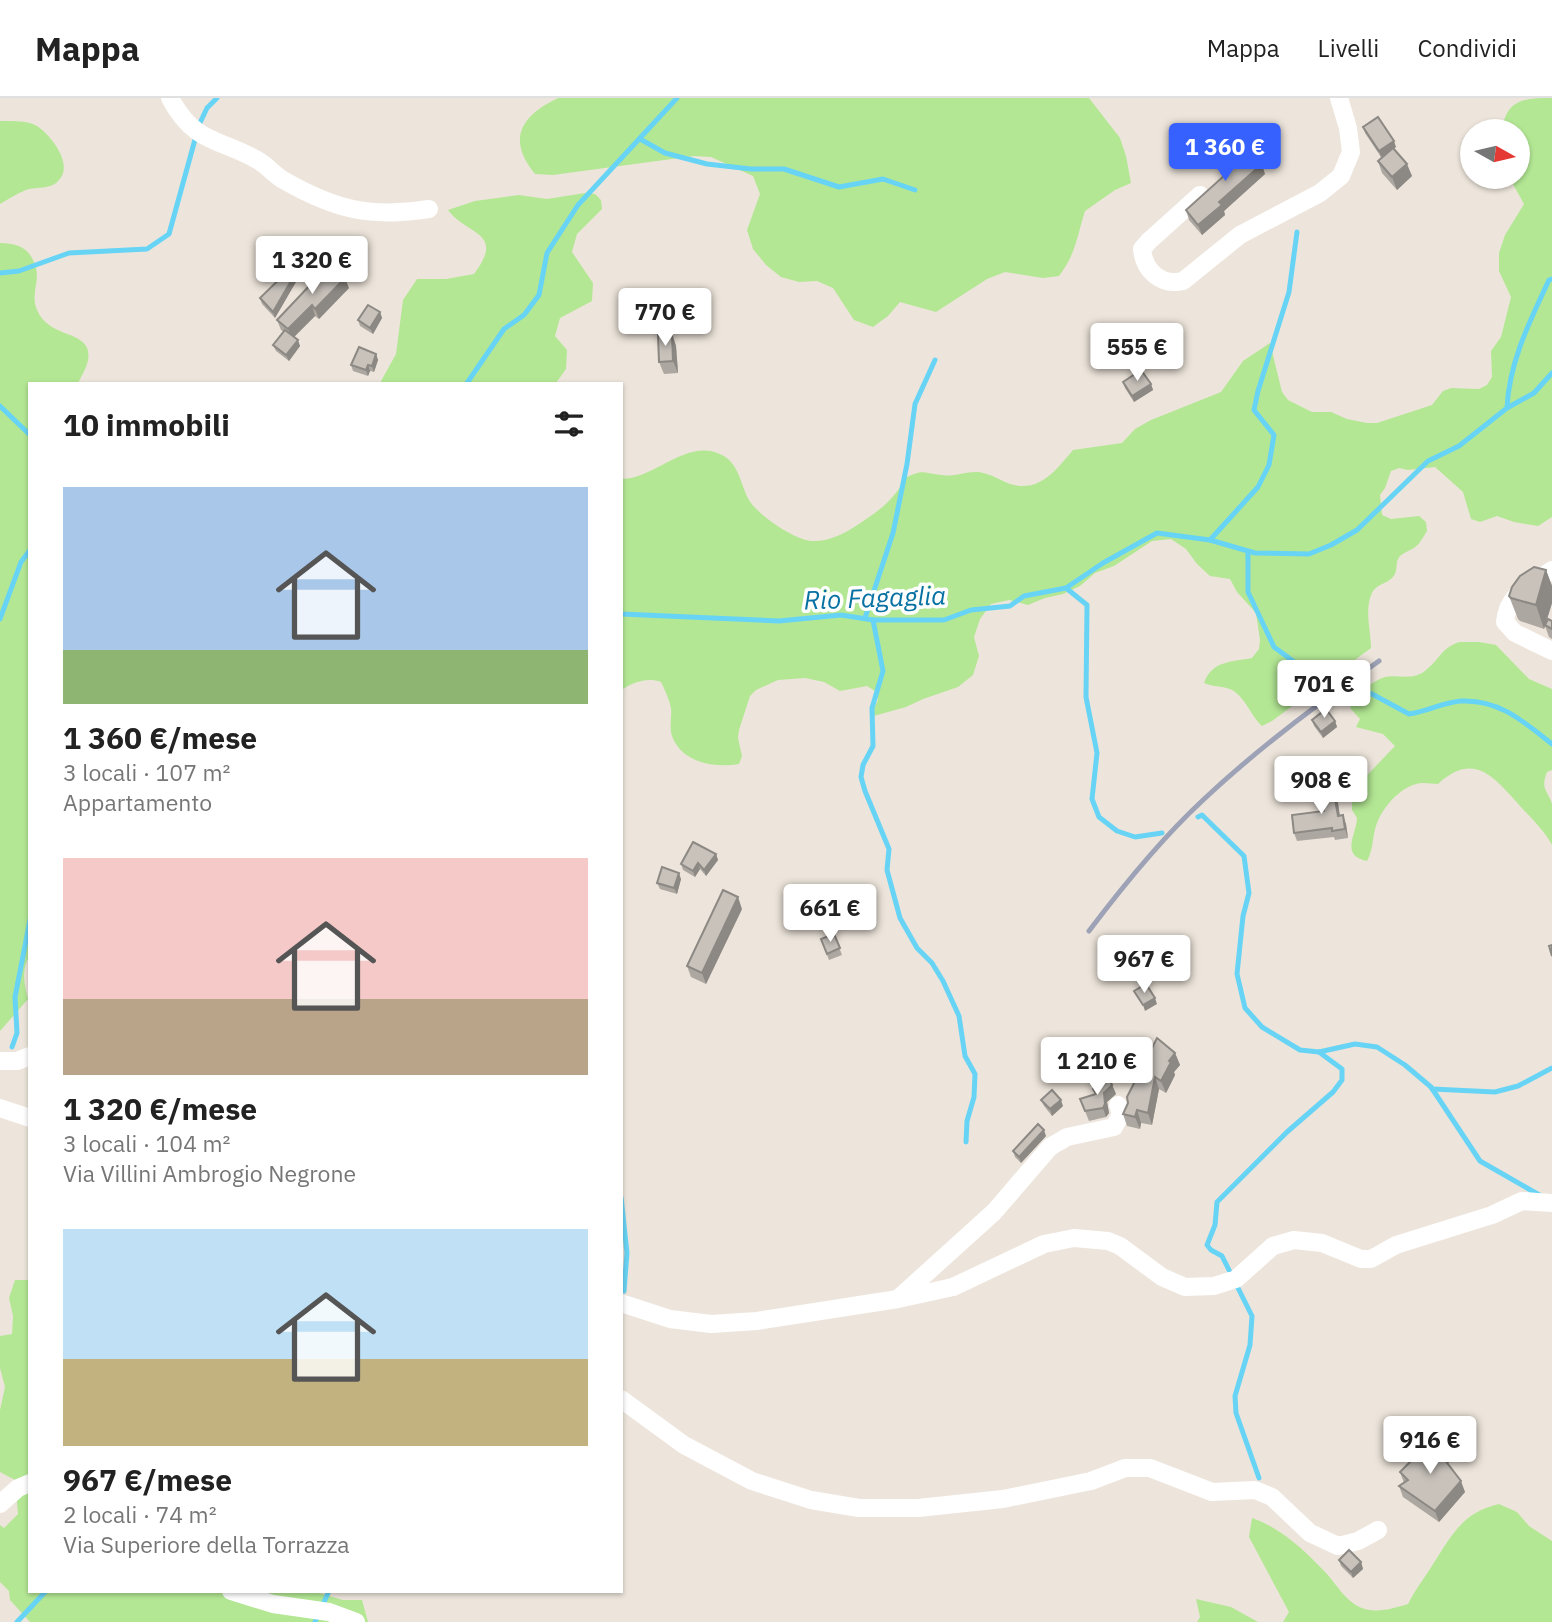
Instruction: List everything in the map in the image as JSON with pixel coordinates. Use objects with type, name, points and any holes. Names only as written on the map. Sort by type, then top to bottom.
[{"type":"street","points":[[170,98],[191,128],[261,162],[282,180],[318,197],[354,211],[395,214],[429,209]]},
{"type":"street","points":[[1200,195],[1142,249],[1143,260],[1150,271],[1162,280],[1183,281],[1240,236],[1320,193],[1341,176],[1351,152],[1348,128],[1339,98]]},
{"type":"street","points":[[1552,570],[1524,587],[1507,606],[1505,622],[1515,633],[1552,651]]},
{"type":"street","points":[[0,1061],[17,1061],[28,1056]]},
{"type":"street","points":[[898,1299],[994,1212],[1050,1147],[1067,1137],[1114,1127],[1121,1114],[1118,1105]]},
{"type":"street","points":[[0,1108],[28,1117]]},
{"type":"street","points":[[623,1304],[670,1319],[711,1324],[757,1321],[898,1299],[953,1287],[1044,1244],[1074,1238],[1108,1241],[1120,1246],[1162,1277],[1185,1287],[1214,1286],[1236,1279],[1273,1246],[1294,1240],[1321,1243],[1361,1259],[1371,1259],[1396,1245],[1492,1215],[1522,1201],[1552,1203]]},
{"type":"street","points":[[623,1400],[684,1445],[752,1481],[823,1502],[859,1508],[930,1507],[1016,1496],[1091,1481],[1125,1468],[1150,1468],[1212,1492],[1255,1490],[1272,1497],[1310,1533],[1338,1546],[1358,1541],[1378,1530]]},
{"type":"street","points":[[0,1504],[18,1488],[28,1484]]},
{"type":"street","points":[[237,1593],[273,1604],[329,1612],[356,1622]]},
{"type":"green space","points":[[558,98],[1089,98],[1120,138],[1131,183],[1115,190],[1085,211],[1073,252],[1059,276],[1043,278],[1005,272],[987,279],[936,312],[900,302],[888,316],[873,327],[854,320],[833,288],[817,281],[799,282],[781,277],[766,265],[753,249],[747,230],[760,194],[753,176],[711,157],[694,156],[553,175],[535,174],[521,150],[522,130],[534,113]]},
{"type":"green space","points":[[1552,98],[1552,517],[1538,526],[1497,516],[1480,522],[1471,519],[1463,492],[1435,467],[1408,470],[1399,468],[1391,471],[1380,495],[1382,515],[1391,519],[1419,516],[1426,522],[1427,531],[1416,546],[1400,556],[1393,577],[1372,593],[1368,613],[1371,648],[1272,721],[1262,726],[1237,693],[1204,683],[1218,666],[1252,658],[1259,649],[1256,613],[1237,592],[1230,579],[1210,576],[1186,549],[1171,539],[1152,541],[1063,594],[1028,605],[1009,600],[991,604],[980,619],[974,637],[979,656],[973,675],[958,687],[906,707],[870,717],[878,700],[875,691],[867,686],[840,691],[824,682],[805,678],[778,680],[756,690],[750,696],[739,730],[742,756],[739,764],[709,764],[683,752],[672,736],[671,708],[661,682],[641,681],[623,689],[623,479],[646,473],[683,455],[709,451],[722,455],[736,469],[749,500],[760,513],[795,536],[816,541],[851,529],[889,501],[905,478],[916,473],[946,475],[979,472],[1021,486],[1039,482],[1054,472],[1073,450],[1122,443],[1135,429],[1151,420],[1221,392],[1243,361],[1270,343],[1282,392],[1288,400],[1312,412],[1331,412],[1367,423],[1377,423],[1432,405],[1443,391],[1451,388],[1479,389],[1487,385],[1492,377],[1491,351],[1501,337],[1511,297],[1499,271],[1499,253],[1505,235],[1524,204],[1516,189],[1530,189],[1530,119],[1504,119],[1512,106],[1525,100]]},
{"type":"green space","points":[[0,121],[19,121],[33,124],[43,130],[59,151],[64,166],[63,174],[56,183],[25,190],[0,204]]},
{"type":"green space","points":[[595,194],[601,200],[602,209],[577,234],[572,252],[593,283],[592,301],[560,318],[555,336],[567,350],[566,369],[557,382],[381,382],[396,354],[403,300],[417,279],[446,279],[474,274],[483,260],[485,242],[448,210],[475,201],[519,195],[547,199]]},
{"type":"green space","points":[[0,243],[26,250],[37,272],[37,310],[48,325],[83,343],[88,357],[78,382],[28,382],[28,959],[24,977],[28,999],[0,1031]]},
{"type":"green space","points":[[1460,642],[1496,645],[1529,679],[1552,689],[1552,770],[1547,772],[1544,783],[1552,804],[1552,845],[1537,824],[1492,778],[1473,769],[1462,769],[1438,784],[1416,784],[1398,794],[1380,817],[1367,861],[1359,858],[1352,850],[1357,818],[1352,810],[1352,791],[1395,746],[1383,734],[1356,727],[1360,719],[1351,709],[1348,699],[1382,678],[1421,674],[1445,650]]},
{"type":"green space","points":[[15,1280],[28,1280],[28,1593],[319,1593],[343,1600],[362,1600],[368,1622],[30,1622],[10,1600],[9,1591],[0,1582],[0,1525],[4,1528],[18,1514],[15,1480],[0,1472],[0,1410],[5,1387],[0,1368],[0,1336],[12,1334],[13,1316],[9,1298]]},
{"type":"green space","points":[[1499,1504],[1517,1512],[1529,1526],[1552,1541],[1552,1622],[1283,1622],[1289,1612],[1249,1537],[1252,1518],[1263,1522],[1310,1557],[1353,1603],[1365,1609],[1382,1610],[1408,1604],[1461,1525],[1477,1512]]},
{"type":"green space","points":[[1196,1599],[1231,1607],[1258,1622],[1197,1622],[1200,1617]]},
{"type":"building","points":[[1378,117],[1394,141],[1379,151],[1363,127]]},
{"type":"building","points":[[1243,143],[1262,164],[1219,202],[1222,205],[1198,225],[1186,210],[1225,175],[1218,167]]},
{"type":"building","points":[[1393,148],[1407,164],[1392,177],[1378,161]]},
{"type":"building","points":[[299,260],[302,262],[273,312],[260,298]]},
{"type":"building","points":[[330,264],[345,278],[315,309],[312,305],[288,329],[277,320]]},
{"type":"building","points":[[368,305],[380,312],[370,328],[358,320]]},
{"type":"building","points":[[285,330],[298,340],[286,355],[273,345]]},
{"type":"building","points":[[672,334],[673,361],[659,362],[658,335]]},
{"type":"building","points":[[359,347],[376,354],[372,366],[368,365],[366,370],[351,365]]},
{"type":"building","points":[[1141,370],[1151,384],[1132,396],[1123,382]]},
{"type":"building","points":[[1534,567],[1546,570],[1536,605],[1511,598],[1509,596],[1512,587],[1520,576]]},
{"type":"building","points":[[1548,619],[1552,621],[1552,629],[1545,625]]},
{"type":"building","points":[[1326,709],[1335,721],[1321,732],[1312,720]]},
{"type":"building","points":[[1333,788],[1338,816],[1343,815],[1345,829],[1294,833],[1292,815],[1324,811],[1320,790]]},
{"type":"building","points":[[693,842],[716,854],[704,870],[698,863],[693,871],[681,864]]},
{"type":"building","points":[[662,867],[679,873],[674,888],[657,883]]},
{"type":"building","points":[[723,890],[738,897],[702,973],[687,966]]},
{"type":"building","points":[[834,934],[840,948],[827,954],[821,939]]},
{"type":"building","points":[[1146,984],[1155,998],[1143,1005],[1134,991]]},
{"type":"building","points":[[1157,1038],[1175,1053],[1169,1061],[1171,1062],[1161,1081],[1155,1077],[1148,1113],[1137,1110],[1135,1117],[1123,1114],[1128,1103],[1127,1097]]},
{"type":"building","points":[[1109,1078],[1112,1085],[1104,1093],[1103,1108],[1085,1111],[1080,1099],[1096,1094],[1093,1089]]},
{"type":"building","points":[[1052,1090],[1061,1100],[1050,1109],[1041,1100]]},
{"type":"building","points":[[1038,1124],[1044,1130],[1019,1157],[1013,1151]]},
{"type":"building","points":[[1436,1436],[1447,1450],[1441,1455],[1461,1481],[1435,1511],[1399,1486],[1408,1480],[1400,1472],[1424,1445]]},
{"type":"building","points":[[1349,1550],[1361,1562],[1351,1572],[1339,1560]]},
{"type":"waterway","points":[[0,273],[19,271],[69,253],[147,249],[169,234],[199,125],[207,108],[217,98]]},
{"type":"waterway","points":[[468,382],[504,329],[524,315],[539,295],[547,253],[578,205],[677,98]]},
{"type":"waterway","points":[[640,139],[665,153],[707,164],[751,169],[784,169],[839,187],[883,179],[915,190]]},
{"type":"waterway","points":[[1210,540],[1258,487],[1269,465],[1274,435],[1254,410],[1289,292],[1297,232]]},
{"type":"waterway","points":[[1507,408],[1516,358],[1549,280],[1552,279]]},
{"type":"waterway","points":[[865,618],[893,533],[907,464],[915,404],[935,360]]},
{"type":"waterway","points":[[1066,588],[1103,563],[1157,533],[1210,540],[1255,553],[1309,554],[1331,545],[1357,530],[1428,461],[1459,446],[1507,408],[1534,393],[1552,373]]},
{"type":"waterway","name":"Rio Fagaglia","points":[[0,406],[28,433]]},
{"type":"waterway","points":[[1248,551],[1248,592],[1274,647],[1297,664],[1331,682]]},
{"type":"waterway","points":[[0,619],[21,562],[28,553]]},
{"type":"waterway","name":"Rio Fagaglia","points":[[623,614],[779,621],[841,615],[873,620],[944,620],[971,610],[1010,606],[1024,596],[1066,588],[1087,605],[1086,697],[1097,753],[1092,799],[1099,817],[1117,831],[1135,837],[1162,833]]},
{"type":"waterway","points":[[873,620],[883,671],[872,708],[873,746],[863,765],[861,777],[889,849],[887,870],[900,918],[917,948],[932,963],[943,981],[959,1016],[965,1056],[975,1074],[966,1142]]},
{"type":"waterway","points":[[1352,691],[1372,694],[1409,714],[1461,701],[1487,704],[1510,714],[1552,744]]},
{"type":"waterway","points":[[1198,817],[1202,815],[1244,856],[1249,893],[1243,916],[1237,974],[1245,1008],[1262,1027],[1300,1050],[1319,1052],[1355,1044],[1377,1047],[1405,1065],[1431,1087],[1480,1161],[1541,1196]]},
{"type":"waterway","points":[[12,1047],[17,1033],[15,997],[28,930]]},
{"type":"waterway","points":[[1259,1478],[1236,1413],[1235,1396],[1250,1345],[1252,1316],[1222,1256],[1207,1245],[1215,1225],[1217,1202],[1287,1132],[1333,1092],[1342,1080],[1342,1069],[1319,1052]]},
{"type":"waterway","points":[[1432,1089],[1495,1092],[1518,1086],[1552,1068]]},
{"type":"waterway","points":[[623,1216],[627,1253],[624,1291]]},
{"type":"waterway","points":[[17,1622],[44,1593]]},
{"type":"waterway","points":[[315,1622],[328,1593]]},
{"type":"railway","points":[[1089,931],[1142,864],[1202,801],[1288,728],[1379,661]]}]
